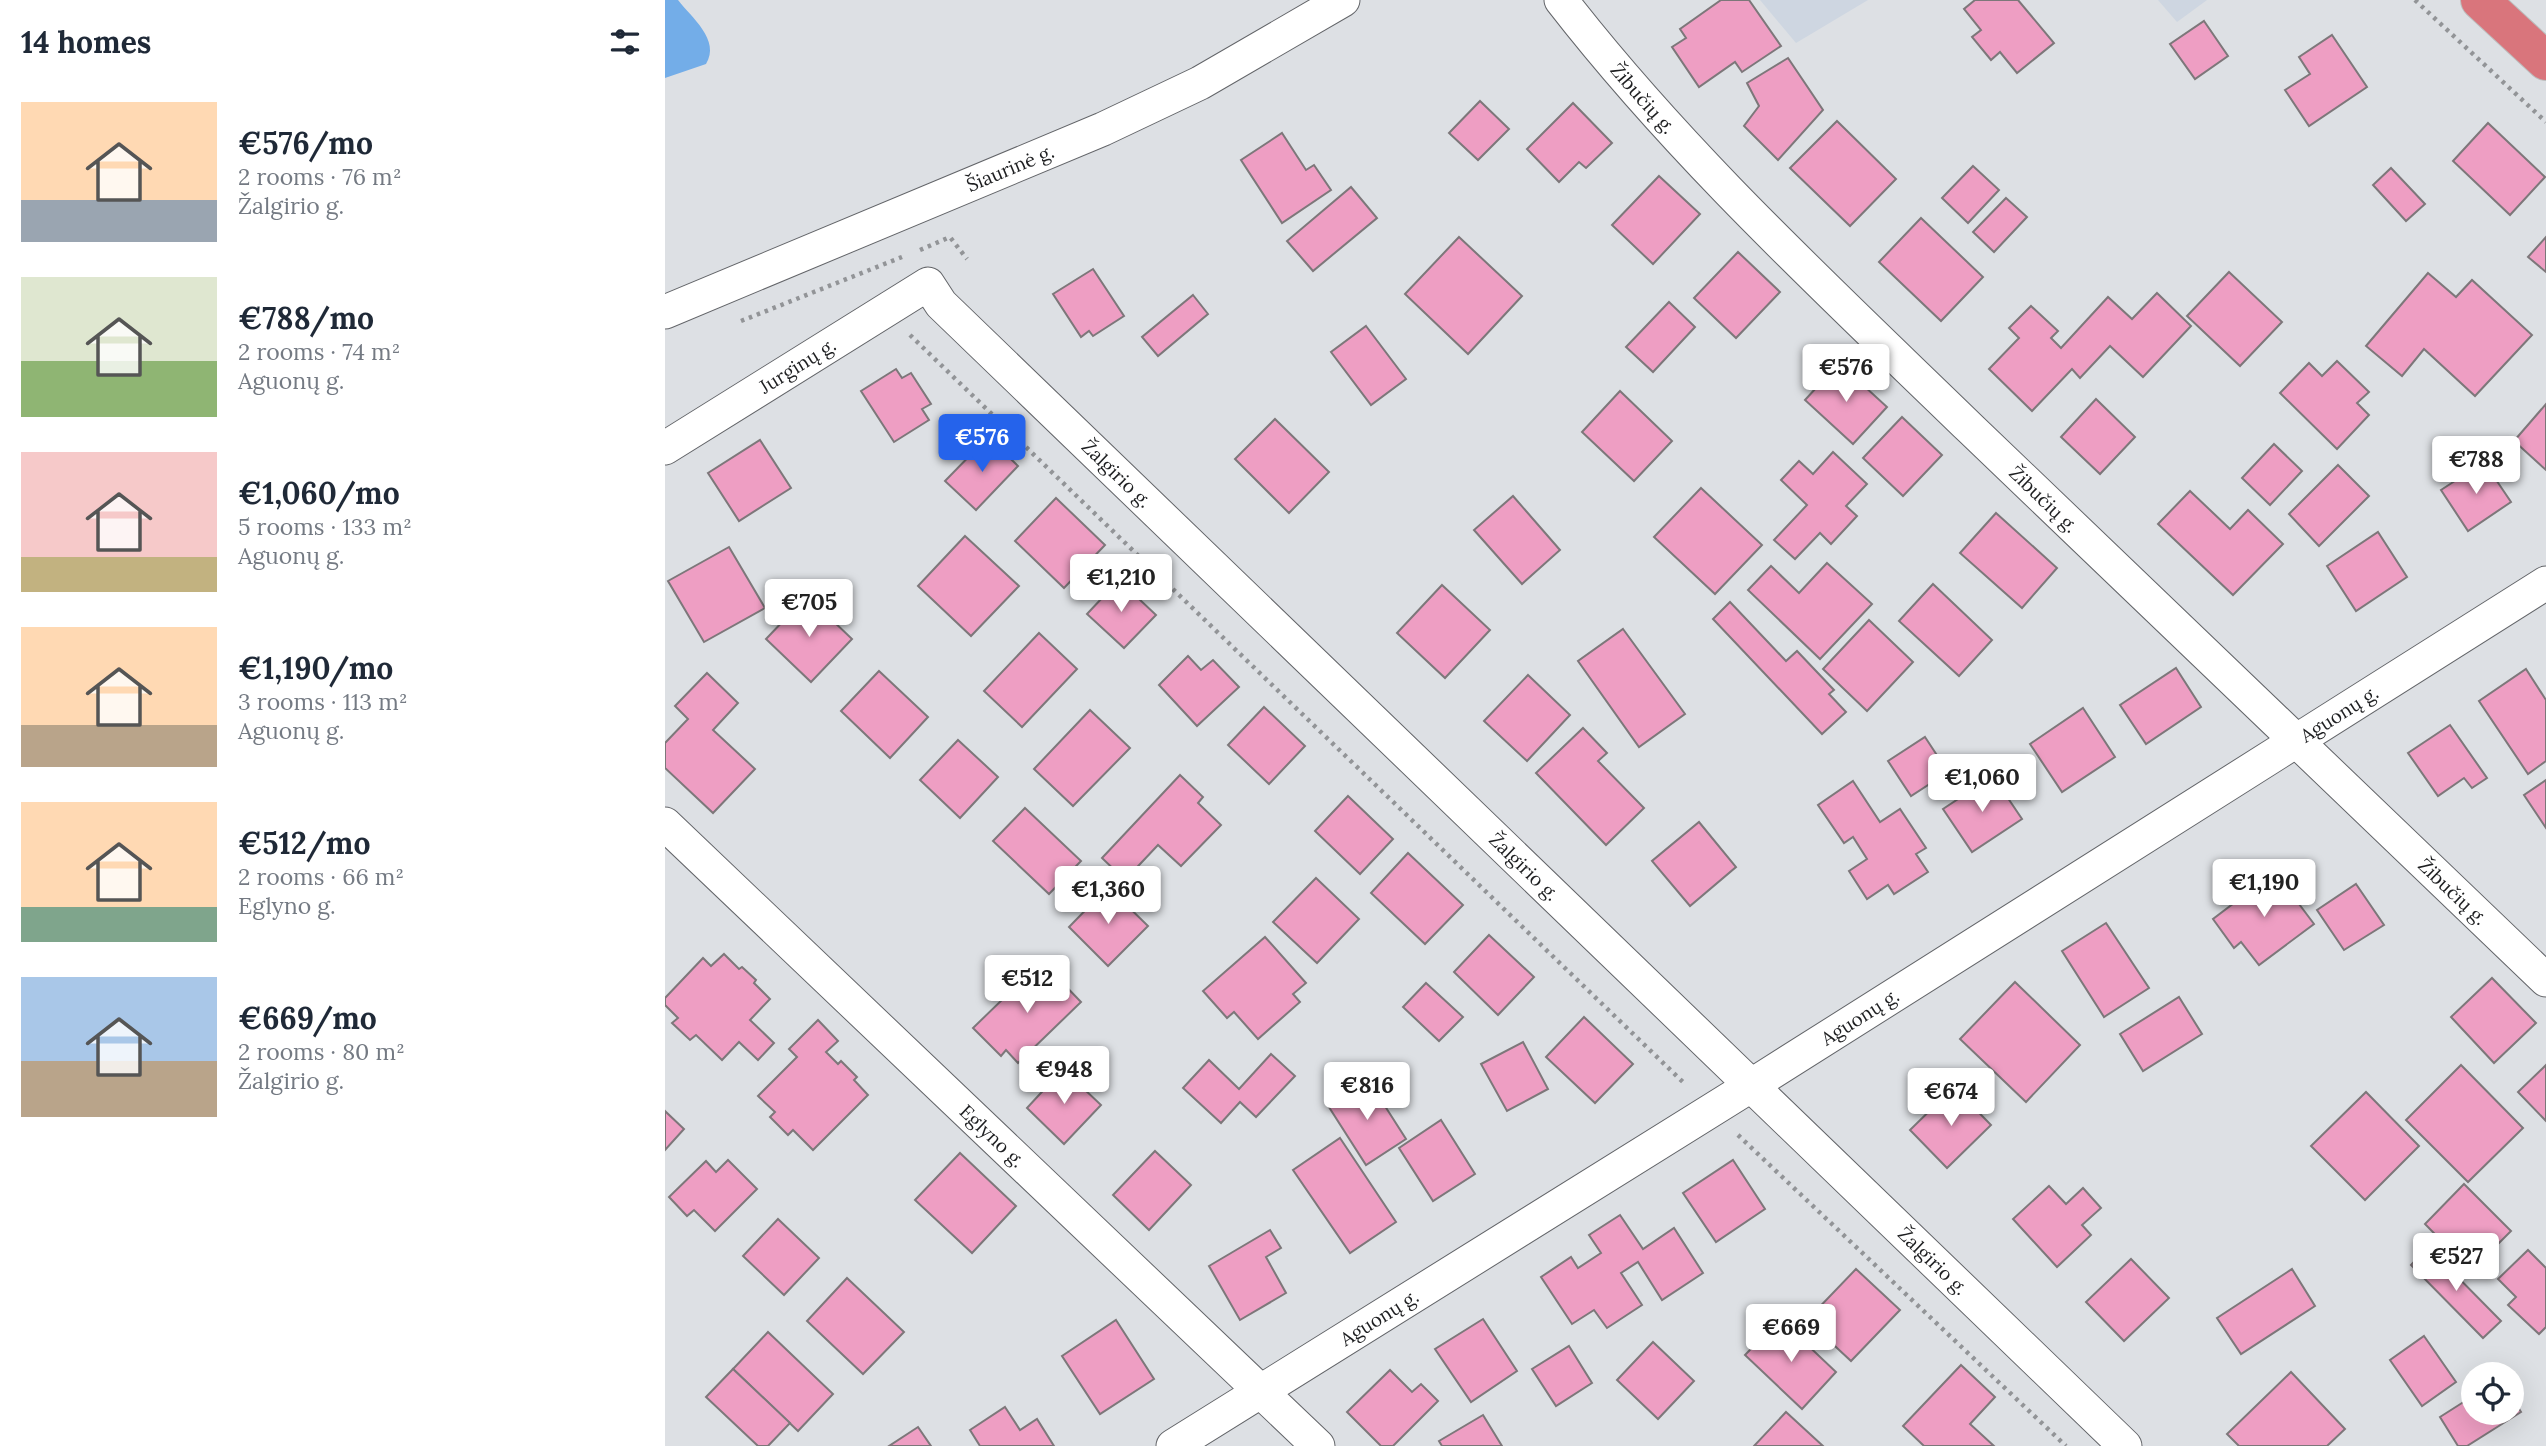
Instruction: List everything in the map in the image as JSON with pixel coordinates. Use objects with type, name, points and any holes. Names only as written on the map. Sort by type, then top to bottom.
[{"type":"highway","points":[[2480,0],[2546,61]]},
{"type":"street","name":"Šiaurinė g.","points":[[665,312],[1103,129],[1200,83],[1343,0]]},
{"type":"street","name":"Žibučių g.","points":[[1560,0],[1609,62],[1750,215],[2293,741],[2546,980]]},
{"type":"street","name":"Jurginų g.","points":[[665,448],[928,284]]},
{"type":"street","name":"Žalgirio g.","points":[[928,284],[941,304],[2125,1446]]},
{"type":"street","name":"Aguonų g.","points":[[1173,1446],[1752,1085],[2546,583]]},
{"type":"street","name":"Eglyno g.","points":[[665,824],[1318,1446]]},
{"type":"path","points":[[2416,0],[2546,122]]},
{"type":"path","points":[[916,251],[950,237],[967,260]]},
{"type":"path","points":[[730,325],[905,256]]},
{"type":"path","points":[[884,310],[1712,1110],[2066,1446]]},
{"type":"shaded area","points":[[1760,0],[1868,0],[1796,43]]},
{"type":"shaded area","points":[[2158,0],[2207,0],[2177,22]]},
{"type":"water","points":[[665,0],[678,0],[697,21],[707,38],[710,55],[706,64],[665,78]]},
{"type":"building","points":[[1721,0],[1749,0],[1781,46],[1742,72],[1735,62],[1699,87],[1672,47],[1686,38],[1680,29]]},
{"type":"building","points":[[1975,0],[2018,0],[2054,43],[2017,73],[2000,52],[1991,60],[1972,37],[1981,30],[1964,9]]},
{"type":"building","points":[[2204,21],[2228,56],[2195,79],[2170,44]]},
{"type":"building","points":[[2332,35],[2367,87],[2309,126],[2285,90],[2310,74],[2299,57]]},
{"type":"building","points":[[1788,58],[1823,110],[1778,160],[1744,126],[1759,106],[1747,83]]},
{"type":"building","points":[[1480,101],[1509,129],[1478,160],[1449,133]]},
{"type":"building","points":[[1573,103],[1612,143],[1586,168],[1579,162],[1559,182],[1527,149]]},
{"type":"building","points":[[1837,121],[1896,179],[1850,226],[1790,168]]},
{"type":"building","points":[[2488,123],[2545,177],[2510,215],[2453,161]]},
{"type":"building","points":[[1282,133],[1306,170],[1314,165],[1331,190],[1282,223],[1241,160]]},
{"type":"building","points":[[1973,166],[1999,190],[1968,223],[1942,198]]},
{"type":"building","points":[[2391,168],[2425,204],[2406,221],[2373,185]]},
{"type":"building","points":[[1659,176],[1700,214],[1653,264],[1612,225]]},
{"type":"building","points":[[1351,187],[1377,218],[1313,271],[1287,241]]},
{"type":"building","points":[[2006,198],[2027,217],[1994,252],[1973,232]]},
{"type":"building","points":[[1921,218],[1983,277],[1941,321],[1879,262]]},
{"type":"building","points":[[1459,237],[1522,296],[1468,354],[1405,294]]},
{"type":"building","points":[[2546,237],[2546,272],[2528,257]]},
{"type":"building","points":[[1738,252],[1780,292],[1736,338],[1694,298]]},
{"type":"building","points":[[1093,269],[1124,316],[1093,336],[1089,331],[1081,337],[1053,294]]},
{"type":"building","points":[[2229,272],[2282,322],[2240,366],[2187,316]]},
{"type":"building","points":[[2428,273],[2456,297],[2472,280],[2532,335],[2475,396],[2424,349],[2402,376],[2366,346]]},
{"type":"building","points":[[2157,293],[2191,326],[2143,377],[2110,346],[2080,378],[2072,369],[2032,411],[1989,369],[2019,338],[2009,328],[2031,306],[2058,331],[2051,338],[2061,348],[2108,297],[2132,319]]},
{"type":"building","points":[[1193,295],[1208,314],[1158,356],[1142,337]]},
{"type":"building","points":[[1669,302],[1695,327],[1653,372],[1626,347]]},
{"type":"building","points":[[1366,326],[1406,379],[1371,405],[1331,352]]},
{"type":"building","points":[[2337,361],[2369,392],[2357,403],[2369,415],[2337,449],[2280,393],[2309,363],[2322,376]]},
{"type":"building","points":[[1839,363],[1887,407],[1853,444],[1805,400]]},
{"type":"building","points":[[896,369],[902,378],[911,373],[931,404],[922,409],[929,420],[894,442],[861,391]]},
{"type":"building","points":[[1620,391],[1672,441],[1634,481],[1582,432]]},
{"type":"building","points":[[2096,399],[2135,437],[2100,474],[2061,437]]},
{"type":"building","points":[[2546,404],[2546,470],[2514,441]]},
{"type":"building","points":[[1902,417],[1942,455],[1903,496],[1863,458]]},
{"type":"building","points":[[1275,419],[1329,472],[1289,513],[1235,459]]},
{"type":"building","points":[[988,437],[1018,466],[976,510],[945,481]]},
{"type":"building","points":[[760,440],[791,488],[739,521],[708,473]]},
{"type":"building","points":[[2274,444],[2302,471],[2270,505],[2242,478]]},
{"type":"building","points":[[1833,452],[1867,484],[1846,506],[1857,516],[1831,544],[1820,533],[1795,559],[1774,540],[1807,505],[1781,480],[1799,461],[1813,474]]},
{"type":"building","points":[[2484,462],[2511,502],[2468,531],[2441,490]]},
{"type":"building","points":[[2338,465],[2369,496],[2319,546],[2289,514]]},
{"type":"building","points":[[1701,488],[1762,545],[1715,594],[1654,537]]},
{"type":"building","points":[[2190,491],[2230,529],[2248,510],[2283,544],[2233,595],[2158,524]]},
{"type":"building","points":[[1513,496],[1560,550],[1522,584],[1474,530]]},
{"type":"building","points":[[1056,498],[1105,545],[1064,588],[1015,541]]},
{"type":"building","points":[[1996,513],[2057,568],[2022,608],[1960,553]]},
{"type":"building","points":[[2378,532],[2407,577],[2356,611],[2327,566]]},
{"type":"building","points":[[965,536],[1019,586],[971,636],[918,586]]},
{"type":"building","points":[[729,547],[765,608],[704,642],[668,581]]},
{"type":"building","points":[[1827,563],[1872,604],[1820,659],[1748,590],[1771,566],[1799,593]]},
{"type":"building","points":[[1119,580],[1156,615],[1124,648],[1087,614]]},
{"type":"building","points":[[1933,584],[1992,640],[1959,676],[1899,621]]},
{"type":"building","points":[[1442,585],[1490,630],[1445,678],[1397,633]]},
{"type":"building","points":[[807,596],[852,639],[811,682],[766,639]]},
{"type":"building","points":[[1730,602],[1786,661],[1797,651],[1834,690],[1829,694],[1846,712],[1822,734],[1713,619]]},
{"type":"building","points":[[1869,620],[1913,662],[1867,711],[1823,669]]},
{"type":"building","points":[[1623,629],[1685,714],[1639,747],[1578,661]]},
{"type":"building","points":[[1039,633],[1077,669],[1022,727],[984,691]]},
{"type":"building","points":[[1188,656],[1201,670],[1213,660],[1239,687],[1197,726],[1159,685]]},
{"type":"building","points":[[2176,668],[2201,707],[2146,744],[2120,705]]},
{"type":"building","points":[[2526,669],[2546,700],[2546,761],[2528,774],[2479,701]]},
{"type":"building","points":[[879,671],[928,717],[890,758],[841,711]]},
{"type":"building","points":[[707,673],[738,703],[713,730],[755,769],[713,813],[665,768],[665,743],[688,719],[675,706]]},
{"type":"building","points":[[1528,675],[1570,715],[1527,761],[1484,721]]},
{"type":"building","points":[[1264,707],[1305,746],[1269,784],[1228,745]]},
{"type":"building","points":[[2083,708],[2115,757],[2062,792],[2030,744]]},
{"type":"building","points":[[1090,710],[1130,748],[1073,806],[1034,769]]},
{"type":"building","points":[[2450,725],[2487,778],[2472,788],[2464,778],[2438,796],[2408,753]]},
{"type":"building","points":[[1583,728],[1607,753],[1598,761],[1644,808],[1606,845],[1536,773]]},
{"type":"building","points":[[1925,737],[1948,772],[1911,796],[1888,761]]},
{"type":"building","points":[[958,740],[998,777],[960,818],[920,780]]},
{"type":"building","points":[[1180,775],[1203,797],[1198,803],[1221,825],[1181,866],[1158,845],[1125,880],[1102,858]]},
{"type":"building","points":[[1993,776],[2022,819],[1972,852],[1943,809]]},
{"type":"building","points":[[2546,780],[2546,828],[2524,795]]},
{"type":"building","points":[[1853,781],[1880,822],[1900,809],[1926,848],[1916,854],[1928,872],[1894,894],[1888,885],[1867,899],[1849,871],[1867,859],[1853,837],[1844,843],[1818,805]]},
{"type":"building","points":[[1348,796],[1393,839],[1360,874],[1315,831]]},
{"type":"building","points":[[1025,808],[1081,861],[1049,894],[993,841]]},
{"type":"building","points":[[1699,822],[1736,867],[1690,906],[1652,861]]},
{"type":"building","points":[[1408,853],[1463,905],[1425,944],[1371,893]]},
{"type":"building","points":[[2275,872],[2314,924],[2259,965],[2241,942],[2234,948],[2213,919]]},
{"type":"building","points":[[1316,878],[1359,919],[1317,963],[1273,922]]},
{"type":"building","points":[[2356,884],[2384,925],[2344,950],[2317,910]]},
{"type":"building","points":[[1108,887],[1148,926],[1108,966],[1069,927]]},
{"type":"building","points":[[2106,923],[2149,988],[2104,1017],[2062,951]]},
{"type":"building","points":[[1489,935],[1534,977],[1498,1015],[1454,972]]},
{"type":"building","points":[[1265,937],[1306,983],[1293,994],[1300,1002],[1258,1039],[1234,1012],[1227,1018],[1203,991]]},
{"type":"building","points":[[724,954],[739,969],[742,967],[756,980],[754,983],[770,999],[750,1020],[774,1043],[758,1060],[739,1042],[722,1060],[696,1035],[690,1040],[672,1023],[678,1018],[665,1005],[665,998],[703,958],[711,966]]},
{"type":"building","points":[[1036,967],[1049,981],[1055,975],[1081,1002],[1018,1063],[1006,1050],[1001,1056],[973,1028]]},
{"type":"building","points":[[2492,978],[2536,1023],[2494,1063],[2451,1017]]},
{"type":"building","points":[[2015,982],[2080,1045],[2026,1102],[1960,1039]]},
{"type":"building","points":[[1426,983],[1463,1017],[1439,1041],[1403,1007]]},
{"type":"building","points":[[2179,997],[2202,1034],[2143,1071],[2120,1034]]},
{"type":"building","points":[[1584,1017],[1633,1064],[1595,1103],[1546,1057]]},
{"type":"building","points":[[818,1020],[838,1041],[826,1052],[838,1064],[841,1061],[857,1077],[854,1080],[868,1095],[813,1150],[793,1130],[788,1135],[770,1117],[775,1112],[758,1096],[797,1057],[789,1049]]},
{"type":"building","points":[[1523,1042],[1548,1089],[1507,1111],[1481,1064]]},
{"type":"building","points":[[1271,1054],[1295,1076],[1256,1117],[1240,1102],[1221,1123],[1183,1088],[1209,1060],[1239,1089]]},
{"type":"building","points":[[2461,1065],[2523,1128],[2468,1182],[2406,1120]]},
{"type":"building","points":[[2546,1065],[2546,1121],[2518,1092]]},
{"type":"building","points":[[1063,1069],[1101,1105],[1064,1144],[1027,1108]]},
{"type":"building","points":[[1367,1078],[1406,1139],[1366,1165],[1327,1104]]},
{"type":"building","points":[[1954,1087],[1991,1125],[1947,1168],[1910,1130]]},
{"type":"building","points":[[2366,1092],[2419,1146],[2365,1200],[2311,1146]]},
{"type":"building","points":[[665,1111],[684,1129],[665,1150]]},
{"type":"building","points":[[1441,1120],[1475,1174],[1433,1201],[1399,1148]]},
{"type":"building","points":[[1340,1138],[1396,1222],[1350,1253],[1293,1170]]},
{"type":"building","points":[[1155,1151],[1191,1185],[1149,1230],[1113,1195]]},
{"type":"building","points":[[960,1153],[1016,1206],[972,1253],[915,1200]]},
{"type":"building","points":[[728,1160],[757,1189],[715,1231],[694,1210],[687,1216],[669,1197],[706,1161],[716,1172]]},
{"type":"building","points":[[1733,1160],[1765,1209],[1716,1242],[1683,1193]]},
{"type":"building","points":[[2464,1184],[2511,1231],[2471,1271],[2425,1224]]},
{"type":"building","points":[[2049,1186],[2066,1204],[2083,1188],[2101,1208],[2082,1225],[2091,1235],[2057,1267],[2013,1219]]},
{"type":"building","points":[[1620,1215],[1643,1249],[1674,1228],[1703,1273],[1662,1300],[1638,1262],[1621,1273],[1642,1305],[1607,1328],[1594,1310],[1572,1324],[1541,1277],[1571,1257],[1578,1268],[1601,1253],[1589,1235]]},
{"type":"building","points":[[778,1219],[819,1258],[784,1295],[743,1256]]},
{"type":"building","points":[[1270,1230],[1281,1248],[1266,1257],[1286,1293],[1240,1320],[1209,1266]]},
{"type":"building","points":[[2428,1247],[2501,1321],[2483,1338],[2411,1265]]},
{"type":"building","points":[[2528,1250],[2546,1268],[2546,1327],[2539,1334],[2508,1305],[2516,1297],[2498,1279]]},
{"type":"building","points":[[2131,1259],[2169,1298],[2124,1341],[2086,1302]]},
{"type":"building","points":[[1856,1269],[1900,1310],[1851,1361],[1807,1320]]},
{"type":"building","points":[[2292,1269],[2315,1306],[2241,1354],[2217,1318]]},
{"type":"building","points":[[847,1278],[904,1332],[863,1374],[807,1321]]},
{"type":"building","points":[[1483,1319],[1517,1371],[1471,1402],[1435,1349]]},
{"type":"building","points":[[1780,1319],[1836,1372],[1802,1409],[1745,1355]]},
{"type":"building","points":[[1116,1320],[1154,1379],[1100,1414],[1062,1356]]},
{"type":"building","points":[[768,1332],[833,1394],[798,1431],[733,1369]]},
{"type":"building","points":[[2424,1336],[2456,1382],[2422,1406],[2390,1360]]},
{"type":"building","points":[[1653,1342],[1694,1381],[1658,1419],[1617,1380]]},
{"type":"building","points":[[1569,1346],[1592,1383],[1556,1406],[1532,1369]]},
{"type":"building","points":[[1961,1365],[1995,1397],[1970,1424],[1994,1446],[1924,1446],[1903,1426]]},
{"type":"building","points":[[733,1369],[790,1423],[768,1446],[758,1446],[706,1397]]},
{"type":"building","points":[[1390,1370],[1412,1392],[1421,1384],[1438,1401],[1393,1446],[1381,1446],[1347,1412]]},
{"type":"building","points":[[2291,1372],[2345,1429],[2327,1446],[2239,1446],[2227,1434]]},
{"type":"building","points":[[2461,1404],[2461,1425],[2500,1425],[2467,1446],[2458,1446],[2440,1417]]},
{"type":"building","points":[[1005,1407],[1020,1430],[1037,1419],[1054,1446],[980,1446],[970,1430]]},
{"type":"building","points":[[1786,1412],[1823,1446],[1754,1446]]},
{"type":"building","points":[[1483,1415],[1502,1446],[1442,1446],[1439,1441]]},
{"type":"building","points":[[918,1427],[931,1446],[889,1446]]}]
